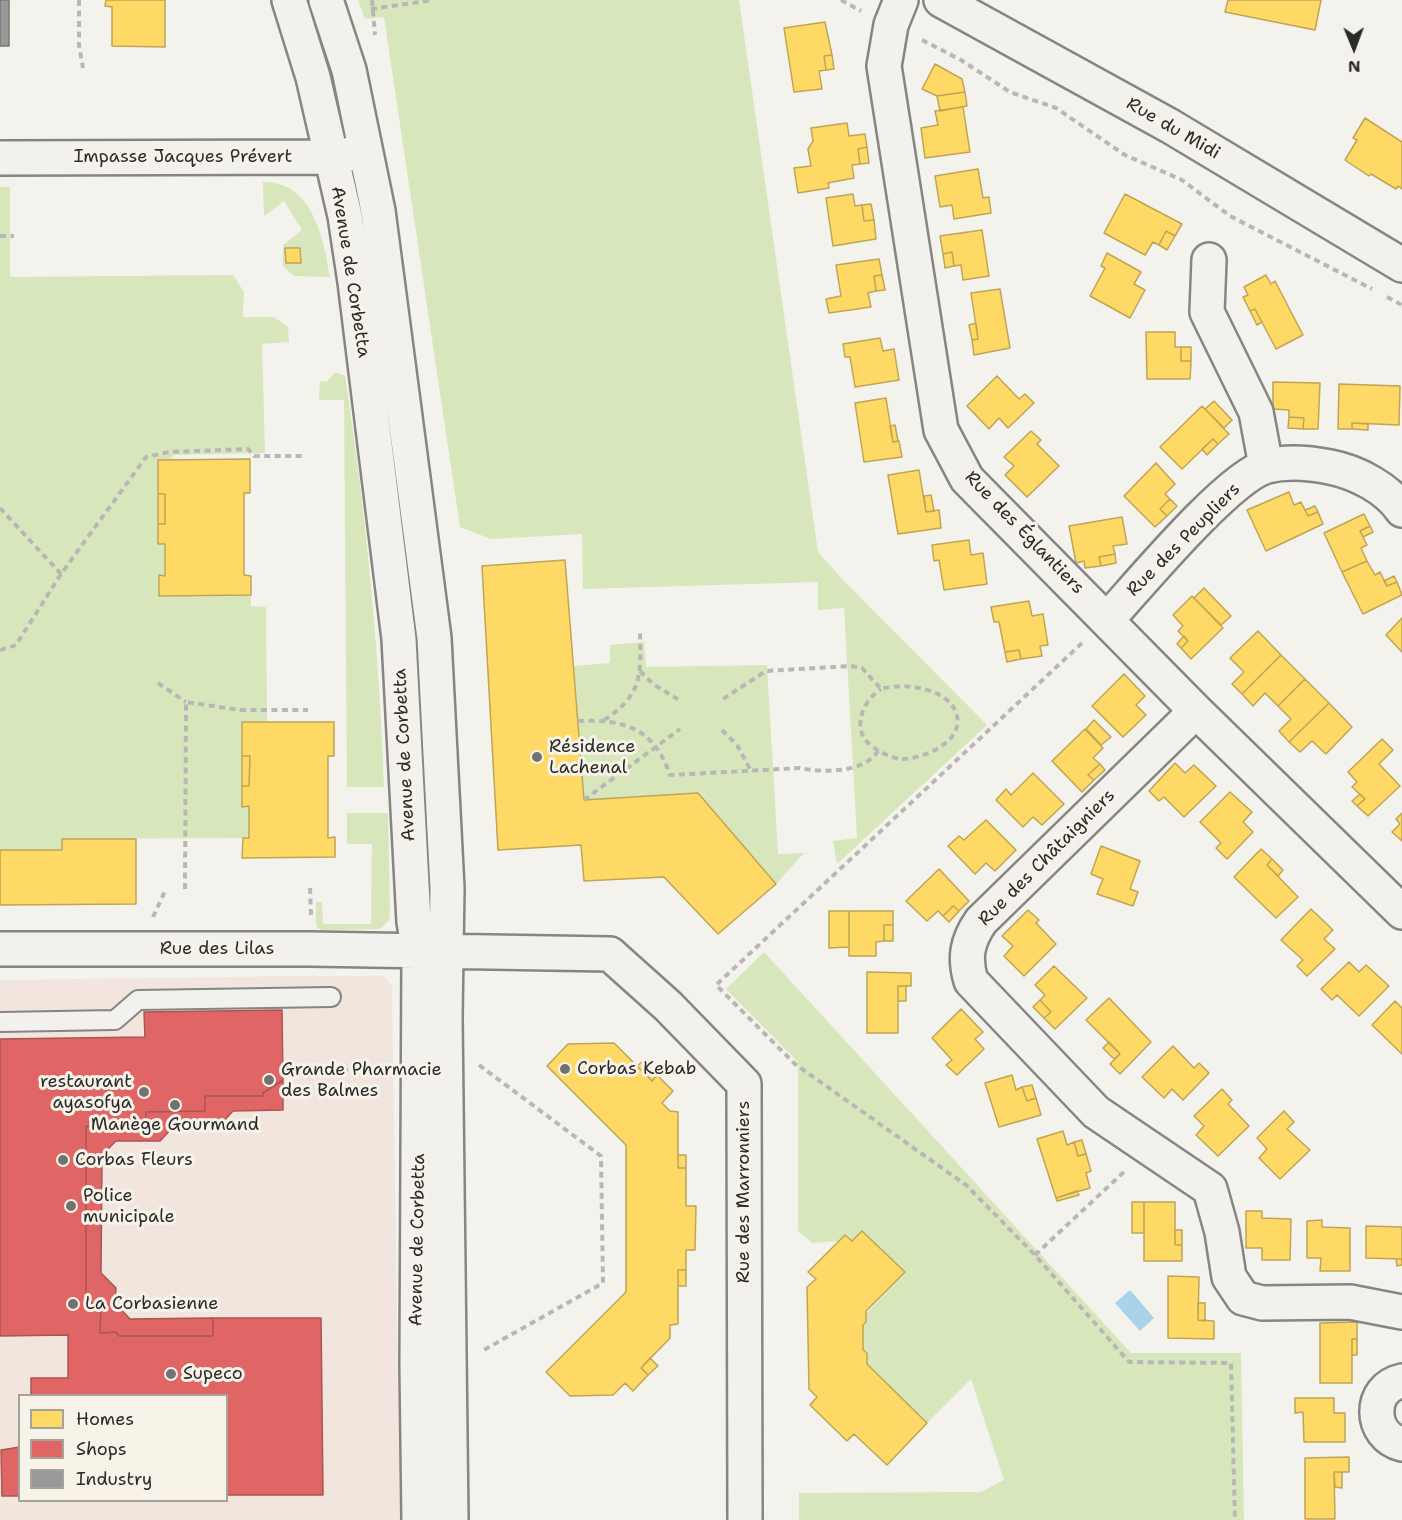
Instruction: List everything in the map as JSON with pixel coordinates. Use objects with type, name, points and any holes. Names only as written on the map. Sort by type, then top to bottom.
[{"type":"street","name":"Avenue de Corbetta","points":[[289,0],[313,77],[345,216],[355,282],[399,639],[414,922],[433,951],[451,1520]]},
{"type":"street","name":"Avenue de Corbetta","points":[[327,0],[349,70],[382,235],[434,638],[447,888],[433,951],[417,1365],[419,1520]]},
{"type":"street","name":"Rue du Midi","points":[[941,0],[1170,126],[1402,265]]},
{"type":"street","name":"Rue des Églantiers","points":[[896,12],[884,66],[940,430],[968,479],[1196,711],[1402,912]]},
{"type":"street","name":"Impasse Jacques Prévert","points":[[0,158],[331,157],[365,151]]},
{"type":"street","points":[[1209,260],[1207,312],[1256,412],[1266,466]]},
{"type":"street","name":"Rue des Peupliers","points":[[1107,620],[1230,488],[1266,466],[1307,463],[1346,470],[1392,496],[1402,510]]},
{"type":"street","name":"Rue des Châtaigniers","points":[[1196,711],[981,921],[972,934],[968,947],[966,964],[971,981],[1096,1112],[1210,1188],[1222,1232],[1229,1277],[1243,1298],[1262,1303],[1350,1302],[1402,1312]]},
{"type":"street","name":"Rue des Lilas","points":[[0,949],[433,951]]},
{"type":"street","name":"Rue des Marronniers","points":[[433,951],[610,954],[668,1006],[744,1084],[745,1520]]},
{"type":"street","points":[[1402,1381],[1387,1387],[1380,1396],[1376,1417],[1386,1436],[1402,1444]]},
{"type":"lane","points":[[0,1022],[115,1020],[138,1000],[331,998]]},
{"type":"path","points":[[79,0],[79,45],[83,68]]},
{"type":"path","points":[[371,9],[433,0]]},
{"type":"path","points":[[841,0],[896,12],[961,60],[1010,92],[1056,108],[1125,155],[1182,180],[1230,216],[1299,249],[1402,305]]},
{"type":"path","points":[[0,236],[14,236]]},
{"type":"path","points":[[0,650],[16,645],[62,574],[146,457],[169,452],[248,448],[254,456],[306,456]]},
{"type":"path","points":[[0,508],[62,574]]},
{"type":"path","points":[[1107,620],[716,985],[795,1064],[966,1185],[1035,1255],[1130,1362],[1231,1363],[1235,1520]]},
{"type":"path","points":[[603,720],[629,701],[637,687],[640,671],[640,631]]},
{"type":"path","points":[[723,699],[766,671],[832,667],[862,668],[881,689]]},
{"type":"path","points":[[640,671],[653,684],[679,700]]},
{"type":"path","points":[[158,683],[186,702],[240,710],[308,710]]},
{"type":"path","points":[[894,685],[916,685],[951,705],[957,716],[956,728],[951,738],[931,752],[914,759],[897,759],[878,751],[864,738],[860,721],[864,707],[872,694],[881,689],[894,685]]},
{"type":"path","points":[[185,889],[186,702]]},
{"type":"path","points":[[578,721],[603,720],[625,724],[642,732],[656,747],[670,775],[800,768],[815,771],[860,766],[874,759],[878,751]]},
{"type":"path","points":[[584,800],[680,729]]},
{"type":"path","points":[[722,730],[737,745],[751,771]]},
{"type":"path","points":[[310,888],[311,920]]},
{"type":"path","points":[[151,923],[166,889]]},
{"type":"path","points":[[478,1065],[601,1156],[603,1283],[479,1353]]},
{"type":"path","points":[[342,1070],[388,1071]]},
{"type":"path","points":[[1035,1255],[1151,1147]]},
{"type":"shaded area","points":[[303,976],[379,976],[387,978],[392,987],[400,1520],[0,1520],[0,980]]},
{"type":"green space","points":[[302,0],[317,0],[342,94],[328,97]]},
{"type":"green space","points":[[358,0],[739,0],[818,552],[987,725],[837,864],[833,841],[857,838],[844,608],[818,610],[818,582],[583,589],[582,534],[491,539],[460,527],[384,17],[365,19]]},
{"type":"green space","points":[[263,182],[280,184],[294,191],[305,202],[319,230],[330,277],[294,276],[283,266],[283,245],[302,230],[284,201],[264,216]]},
{"type":"green space","points":[[0,187],[10,187],[10,277],[233,275],[244,292],[243,317],[274,317],[288,327],[289,342],[262,344],[265,453],[173,455],[172,460],[158,460],[158,544],[165,544],[165,576],[159,576],[159,596],[251,595],[251,606],[266,607],[267,722],[242,722],[243,807],[249,806],[249,838],[62,839],[62,850],[0,850]]},
{"type":"green space","points":[[335,372],[345,376],[359,478],[375,633],[384,787],[347,787],[344,400],[319,400],[320,381],[327,382]]},
{"type":"green space","points":[[644,642],[646,667],[767,665],[778,854],[804,853],[776,884],[698,793],[584,800],[574,666],[610,663],[610,645]]},
{"type":"green space","points":[[347,813],[388,813],[390,912],[389,920],[380,929],[321,930],[316,926],[316,902],[322,902],[323,924],[371,924],[372,844],[347,844]]},
{"type":"green space","points":[[764,952],[1131,1353],[1241,1353],[1244,1520],[799,1520],[799,1493],[981,1492],[1004,1480],[971,1379],[927,1423],[867,1364],[867,1353],[863,1350],[863,1325],[866,1322],[866,1314],[905,1272],[862,1231],[852,1241],[845,1235],[838,1241],[812,1243],[798,1231],[798,1062],[726,989]]},
{"type":"water","points":[[1130,1290],[1154,1318],[1140,1331],[1115,1303]]},
{"type":"building: Homes","points":[[106,0],[165,0],[165,47],[112,46],[112,7],[105,6]]},
{"type":"building: Homes","points":[[1228,0],[1321,0],[1315,30],[1225,12]]},
{"type":"building: Homes","points":[[825,22],[832,55],[824,56],[826,70],[819,71],[822,89],[794,92],[784,28]]},
{"type":"building: Homes","points":[[832,55],[834,69],[826,70],[824,56]]},
{"type":"building: Homes","points":[[935,64],[962,79],[965,92],[937,96],[922,89]]},
{"type":"building: Homes","points":[[965,92],[967,106],[940,111],[937,96]]},
{"type":"building: Homes","points":[[963,107],[970,152],[925,158],[921,128],[938,125],[935,111]]},
{"type":"building: Homes","points":[[1365,118],[1402,142],[1402,189],[1398,186],[1396,189],[1371,174],[1369,176],[1345,160],[1357,140],[1353,138]]},
{"type":"building: Homes","points":[[847,123],[849,136],[865,134],[867,147],[858,149],[860,164],[852,165],[854,178],[828,183],[829,188],[798,193],[794,168],[811,166],[808,149],[813,141],[811,128]]},
{"type":"building: Homes","points":[[867,147],[869,163],[860,164],[858,149]]},
{"type":"building: Homes","points":[[978,169],[983,198],[989,197],[991,213],[954,219],[952,205],[940,207],[935,176]]},
{"type":"building: Homes","points":[[853,194],[855,206],[862,205],[864,221],[874,220],[876,239],[833,246],[826,198]]},
{"type":"building: Homes","points":[[1125,194],[1182,224],[1175,236],[1166,231],[1159,245],[1153,242],[1145,255],[1104,233]]},
{"type":"building: Homes","points":[[871,204],[874,220],[864,221],[862,205]]},
{"type":"building: Homes","points":[[982,230],[989,276],[963,280],[961,265],[954,266],[952,252],[943,254],[940,236]]},
{"type":"building: Homes","points":[[1166,231],[1175,236],[1167,250],[1159,245]]},
{"type":"building: Homes","points":[[285,248],[300,248],[301,263],[286,263]]},
{"type":"building: Homes","points":[[952,252],[954,266],[945,268],[943,254]]},
{"type":"building: Homes","points":[[1107,253],[1141,272],[1134,284],[1145,290],[1130,318],[1090,296],[1105,268],[1101,266]]},
{"type":"building: Homes","points":[[879,259],[882,275],[874,276],[876,291],[868,293],[871,307],[829,313],[826,299],[841,296],[836,265]]},
{"type":"building: Homes","points":[[882,275],[885,290],[876,291],[874,276]]},
{"type":"building: Homes","points":[[1266,275],[1271,284],[1275,281],[1303,335],[1276,349],[1255,309],[1250,311],[1243,297],[1248,295],[1244,287]]},
{"type":"building: Homes","points":[[1000,289],[1010,348],[974,355],[972,340],[978,339],[971,293]]},
{"type":"building: Homes","points":[[1255,309],[1262,322],[1257,325],[1250,311]]},
{"type":"building: Homes","points":[[976,323],[978,339],[972,340],[969,325]]},
{"type":"building: Homes","points":[[1146,332],[1175,332],[1175,347],[1181,347],[1181,361],[1191,361],[1190,379],[1147,379]]},
{"type":"building: Homes","points":[[880,338],[883,351],[894,349],[899,380],[855,387],[850,357],[845,357],[843,344]]},
{"type":"building: Homes","points":[[1181,347],[1191,347],[1191,361],[1181,361]]},
{"type":"building: Homes","points":[[997,376],[1019,399],[1025,394],[1034,403],[1008,428],[999,418],[989,429],[967,406]]},
{"type":"building: Homes","points":[[1273,382],[1320,383],[1318,429],[1303,429],[1304,418],[1289,417],[1289,410],[1273,409]]},
{"type":"building: Homes","points":[[1339,384],[1400,386],[1399,425],[1352,423],[1352,429],[1338,429]]},
{"type":"building: Homes","points":[[886,398],[893,442],[899,441],[902,457],[864,462],[855,403]]},
{"type":"building: Homes","points":[[1214,401],[1232,420],[1224,428],[1205,409]]},
{"type":"building: Homes","points":[[1202,406],[1229,434],[1218,444],[1213,439],[1182,469],[1160,447]]},
{"type":"building: Homes","points":[[1289,417],[1304,418],[1303,429],[1288,428]]},
{"type":"building: Homes","points":[[1352,423],[1368,424],[1368,430],[1352,429]]},
{"type":"building: Homes","points":[[895,425],[898,441],[893,442],[890,426]]},
{"type":"building: Homes","points":[[1031,431],[1041,440],[1037,444],[1059,466],[1027,497],[1005,475],[1014,466],[1004,457]]},
{"type":"building: Homes","points":[[1213,439],[1218,444],[1207,455],[1202,449]]},
{"type":"building: Homes","points":[[250,459],[250,493],[244,493],[244,575],[251,576],[251,595],[159,596],[159,575],[165,576],[165,544],[158,544],[158,524],[165,524],[165,494],[158,494],[158,460]]},
{"type":"building: Homes","points":[[1156,463],[1175,484],[1165,494],[1170,499],[1160,509],[1167,516],[1155,527],[1124,496]]},
{"type":"building: Homes","points":[[919,470],[926,512],[939,510],[941,528],[898,534],[888,475]]},
{"type":"building: Homes","points":[[1289,492],[1294,505],[1301,502],[1308,516],[1318,512],[1323,524],[1266,551],[1247,510]]},
{"type":"building: Homes","points":[[158,494],[165,494],[165,524],[158,524]]},
{"type":"building: Homes","points":[[931,495],[934,511],[926,512],[924,496]]},
{"type":"building: Homes","points":[[1170,499],[1177,506],[1167,516],[1160,509]]},
{"type":"building: Homes","points":[[1315,506],[1318,512],[1308,516],[1305,510]]},
{"type":"building: Homes","points":[[1364,514],[1370,526],[1360,531],[1367,545],[1361,548],[1367,561],[1342,572],[1324,533]]},
{"type":"building: Homes","points":[[1122,517],[1127,544],[1113,546],[1115,554],[1099,557],[1101,566],[1085,568],[1084,561],[1076,563],[1069,526]]},
{"type":"building: Homes","points":[[1370,526],[1373,532],[1363,537],[1360,531]]},
{"type":"building: Homes","points":[[969,540],[971,555],[983,553],[987,584],[944,590],[939,560],[934,561],[932,545]]},
{"type":"building: Homes","points":[[1115,554],[1116,563],[1101,566],[1099,557]]},
{"type":"building: Homes","name":"Résidence Lachenal","points":[[565,560],[584,800],[698,793],[776,884],[718,934],[664,877],[584,881],[581,845],[498,850],[482,566]]},
{"type":"building: Homes","points":[[1367,561],[1375,575],[1380,572],[1387,586],[1397,582],[1402,595],[1363,614],[1342,572]]},
{"type":"building: Homes","points":[[1394,576],[1397,582],[1387,586],[1384,581]]},
{"type":"building: Homes","points":[[1204,588],[1231,616],[1221,625],[1194,598]]},
{"type":"building: Homes","points":[[1192,596],[1223,628],[1191,659],[1181,648],[1188,641],[1178,631],[1183,626],[1173,615]]},
{"type":"building: Homes","points":[[1029,601],[1032,616],[1043,614],[1048,645],[1040,646],[1042,656],[1021,659],[1019,650],[1005,652],[999,622],[994,622],[991,607]]},
{"type":"building: Homes","points":[[1402,618],[1402,652],[1386,635]]},
{"type":"building: Homes","points":[[1258,631],[1281,655],[1242,694],[1232,684],[1244,672],[1230,658]]},
{"type":"building: Homes","points":[[1184,636],[1188,641],[1181,648],[1177,644]]},
{"type":"building: Homes","points":[[1019,650],[1021,659],[1007,662],[1005,652]]},
{"type":"building: Homes","points":[[1281,655],[1305,679],[1278,706],[1265,693],[1253,706],[1242,694]]},
{"type":"building: Homes","points":[[1124,674],[1145,696],[1136,705],[1146,715],[1123,737],[1092,706]]},
{"type":"building: Homes","points":[[1305,679],[1329,703],[1289,742],[1279,731],[1291,719],[1278,706]]},
{"type":"building: Homes","points":[[1329,703],[1352,727],[1326,754],[1312,741],[1300,752],[1289,742]]},
{"type":"building: Homes","points":[[1094,720],[1111,737],[1101,745],[1086,729]]},
{"type":"building: Homes","points":[[242,722],[334,722],[334,756],[328,756],[328,838],[335,837],[335,857],[242,858],[243,838],[249,838],[249,806],[242,807],[242,786],[249,786],[250,756],[242,756]]},
{"type":"building: Homes","points":[[1085,729],[1103,748],[1093,758],[1100,764],[1088,775],[1094,780],[1082,792],[1052,761]]},
{"type":"building: Homes","points":[[1382,739],[1393,750],[1379,764],[1400,786],[1368,816],[1357,806],[1365,799],[1352,787],[1357,782],[1348,772]]},
{"type":"building: Homes","points":[[242,756],[250,756],[249,786],[242,786]]},
{"type":"building: Homes","points":[[1175,763],[1185,773],[1194,765],[1216,786],[1184,817],[1164,797],[1159,801],[1149,791]]},
{"type":"building: Homes","points":[[1100,764],[1105,770],[1094,780],[1088,775]]},
{"type":"building: Homes","points":[[1033,773],[1064,804],[1042,825],[1033,817],[1023,827],[996,800],[1006,789],[1011,795]]},
{"type":"building: Homes","points":[[1230,792],[1252,812],[1243,822],[1253,832],[1227,859],[1216,848],[1221,843],[1200,822]]},
{"type":"building: Homes","points":[[1360,794],[1365,799],[1357,806],[1352,801]]},
{"type":"building: Homes","points":[[1402,813],[1402,841],[1392,832],[1400,824],[1396,819]]},
{"type":"building: Homes","points":[[986,820],[1016,850],[995,871],[986,863],[975,874],[948,846],[959,836],[964,840]]},
{"type":"building: Homes","points":[[62,839],[136,839],[136,904],[0,905],[0,850],[62,850]]},
{"type":"building: Homes","points":[[1101,846],[1140,861],[1130,889],[1138,892],[1133,906],[1097,894],[1103,879],[1091,874]]},
{"type":"building: Homes","points":[[1261,849],[1272,859],[1267,865],[1298,897],[1276,918],[1234,877]]},
{"type":"building: Homes","points":[[1272,859],[1283,870],[1278,876],[1267,865]]},
{"type":"building: Homes","points":[[939,869],[969,901],[959,911],[953,906],[943,916],[938,911],[927,921],[906,901]]},
{"type":"building: Homes","points":[[953,906],[959,911],[949,922],[943,916]]},
{"type":"building: Homes","points":[[1311,909],[1333,930],[1324,939],[1335,949],[1307,976],[1297,966],[1303,960],[1281,940]]},
{"type":"building: Homes","points":[[1028,910],[1039,920],[1036,923],[1056,944],[1024,976],[1004,956],[1013,946],[1002,936]]},
{"type":"building: Homes","points":[[829,911],[849,911],[849,947],[829,948]]},
{"type":"building: Homes","points":[[849,911],[893,911],[893,925],[884,925],[884,941],[876,942],[876,956],[849,956]]},
{"type":"building: Homes","points":[[884,925],[893,925],[893,941],[884,941]]},
{"type":"building: Homes","points":[[1349,962],[1359,972],[1366,965],[1389,986],[1359,1016],[1337,995],[1332,1000],[1321,989]]},
{"type":"building: Homes","points":[[1054,966],[1087,998],[1055,1029],[1044,1018],[1051,1012],[1040,1000],[1045,995],[1035,985]]},
{"type":"building: Homes","points":[[867,972],[911,973],[911,986],[898,986],[898,1033],[867,1033]]},
{"type":"building: Homes","points":[[898,986],[906,986],[906,1001],[898,1001]]},
{"type":"building: Homes","points":[[1109,998],[1151,1042],[1120,1074],[1110,1064],[1120,1054],[1086,1020]]},
{"type":"building: Homes","points":[[1040,1000],[1051,1012],[1044,1018],[1033,1007]]},
{"type":"building: Homes","points":[[1395,1001],[1402,1008],[1402,1054],[1372,1025]]},
{"type":"building: Homes","points":[[961,1009],[983,1032],[975,1039],[984,1049],[957,1075],[946,1065],[952,1060],[932,1038]]},
{"type":"building: Homes","points":[[1109,1042],[1120,1054],[1114,1059],[1103,1048]]},
{"type":"building: Homes","points":[[614,1043],[652,1081],[657,1075],[673,1091],[662,1103],[670,1111],[678,1112],[678,1168],[686,1168],[686,1206],[696,1206],[695,1250],[686,1250],[686,1270],[678,1270],[678,1324],[670,1325],[670,1338],[641,1368],[648,1375],[633,1391],[625,1383],[613,1395],[570,1396],[546,1372],[626,1292],[626,1145],[547,1066],[568,1044]]},
{"type":"building: Homes","points":[[1173,1046],[1194,1068],[1199,1063],[1209,1073],[1183,1100],[1172,1089],[1164,1098],[1142,1077]]},
{"type":"building: Homes","points":[[643,1061],[657,1075],[652,1081],[637,1066]]},
{"type":"building: Homes","points":[[1012,1075],[1016,1090],[1022,1087],[1027,1101],[1036,1098],[1041,1115],[999,1127],[985,1083]]},
{"type":"building: Homes","points":[[1032,1085],[1036,1098],[1027,1101],[1022,1087]]},
{"type":"building: Homes","points":[[1222,1089],[1232,1100],[1228,1104],[1249,1126],[1218,1156],[1196,1135],[1204,1126],[1194,1116]]},
{"type":"building: Homes","points":[[1284,1111],[1294,1122],[1287,1129],[1310,1150],[1280,1179],[1259,1158],[1267,1149],[1257,1138]]},
{"type":"building: Homes","points":[[1063,1131],[1067,1145],[1074,1142],[1078,1156],[1086,1154],[1091,1171],[1086,1173],[1090,1188],[1056,1198],[1037,1139]]},
{"type":"building: Homes","points":[[1082,1140],[1086,1154],[1078,1156],[1074,1142]]},
{"type":"building: Homes","points":[[678,1155],[686,1155],[686,1168],[678,1168]]},
{"type":"building: Homes","points":[[1077,1191],[1079,1195],[1057,1201],[1056,1198]]},
{"type":"building: Homes","points":[[1132,1202],[1144,1202],[1144,1233],[1132,1233]]},
{"type":"building: Homes","points":[[1144,1202],[1175,1202],[1175,1245],[1182,1245],[1182,1261],[1144,1261]]},
{"type":"building: Homes","points":[[1246,1211],[1262,1211],[1262,1218],[1291,1219],[1290,1260],[1262,1260],[1262,1248],[1246,1248]]},
{"type":"building: Homes","points":[[1322,1220],[1322,1227],[1350,1228],[1350,1271],[1320,1271],[1321,1258],[1307,1258],[1307,1221]]},
{"type":"building: Homes","points":[[1366,1226],[1402,1227],[1402,1259],[1366,1258]]},
{"type":"building: Homes","points":[[1175,1230],[1182,1230],[1182,1245],[1175,1245]]},
{"type":"building: Homes","points":[[862,1231],[905,1272],[866,1311],[866,1322],[863,1325],[863,1350],[867,1353],[867,1364],[927,1423],[887,1465],[854,1434],[847,1441],[810,1405],[817,1397],[809,1389],[807,1287],[816,1279],[808,1272],[845,1235],[852,1241]]},
{"type":"building: Homes","points":[[1396,1259],[1402,1259],[1402,1265],[1397,1266]]},
{"type":"building: Homes","points":[[678,1270],[686,1270],[686,1286],[678,1286]]},
{"type":"building: Homes","points":[[1168,1276],[1199,1277],[1198,1320],[1214,1321],[1214,1339],[1168,1338]]},
{"type":"building: Homes","points":[[1198,1303],[1205,1303],[1205,1321],[1198,1320]]},
{"type":"building: Homes","points":[[1357,1322],[1357,1339],[1352,1339],[1352,1383],[1320,1383],[1320,1323]]},
{"type":"building: Homes","points":[[1352,1339],[1357,1339],[1357,1355],[1352,1355]]},
{"type":"building: Homes","points":[[650,1358],[658,1366],[648,1375],[641,1368]]},
{"type":"building: Homes","points":[[1295,1398],[1334,1398],[1334,1413],[1345,1413],[1345,1442],[1304,1442],[1303,1412],[1295,1413]]},
{"type":"building: Homes","points":[[1349,1457],[1349,1472],[1334,1472],[1335,1519],[1305,1519],[1305,1458]]},
{"type":"building: Homes","points":[[1334,1472],[1342,1472],[1342,1488],[1335,1487]]},
{"type":"building: Shops","points":[[282,1010],[283,1080],[263,1093],[263,1096],[205,1096],[205,1111],[146,1112],[145,1127],[86,1126],[86,1303],[101,1303],[100,1333],[116,1332],[119,1336],[213,1336],[213,1318],[321,1318],[323,1495],[228,1495],[228,1394],[31,1394],[31,1378],[68,1378],[68,1335],[0,1336],[0,1039],[145,1037],[144,1012]]},
{"type":"building: Shops","points":[[283,1080],[283,1110],[233,1111],[219,1126],[174,1126],[160,1141],[116,1141],[102,1155],[101,1273],[116,1288],[115,1303],[130,1319],[213,1318],[213,1336],[119,1336],[116,1332],[100,1333],[101,1303],[86,1303],[86,1126],[145,1127],[146,1112],[205,1111],[205,1096],[263,1096],[263,1093]]},
{"type":"building: Shops","points":[[18,1447],[18,1496],[2,1496],[1,1450]]},
{"type":"building: Industry","points":[[0,0],[9,0],[9,46],[0,46]]},
{"type":"place","name":"Résidence Lachenal","points":[[537,757]]},
{"type":"place","name":"Corbas Kebab","points":[[565,1069]]},
{"type":"place","name":"Grande Pharmacie des Balmes","points":[[269,1080]]},
{"type":"place","name":"restaurant ayasofya","points":[[144,1092]]},
{"type":"place","name":"Manège Gourmand","points":[[175,1105]]},
{"type":"place","name":"Corbas Fleurs","points":[[63,1160]]},
{"type":"place","name":"Police municipale","points":[[71,1206]]},
{"type":"place","name":"La Corbasienne","points":[[73,1304]]},
{"type":"place","name":"Supeco","points":[[171,1374]]}]
